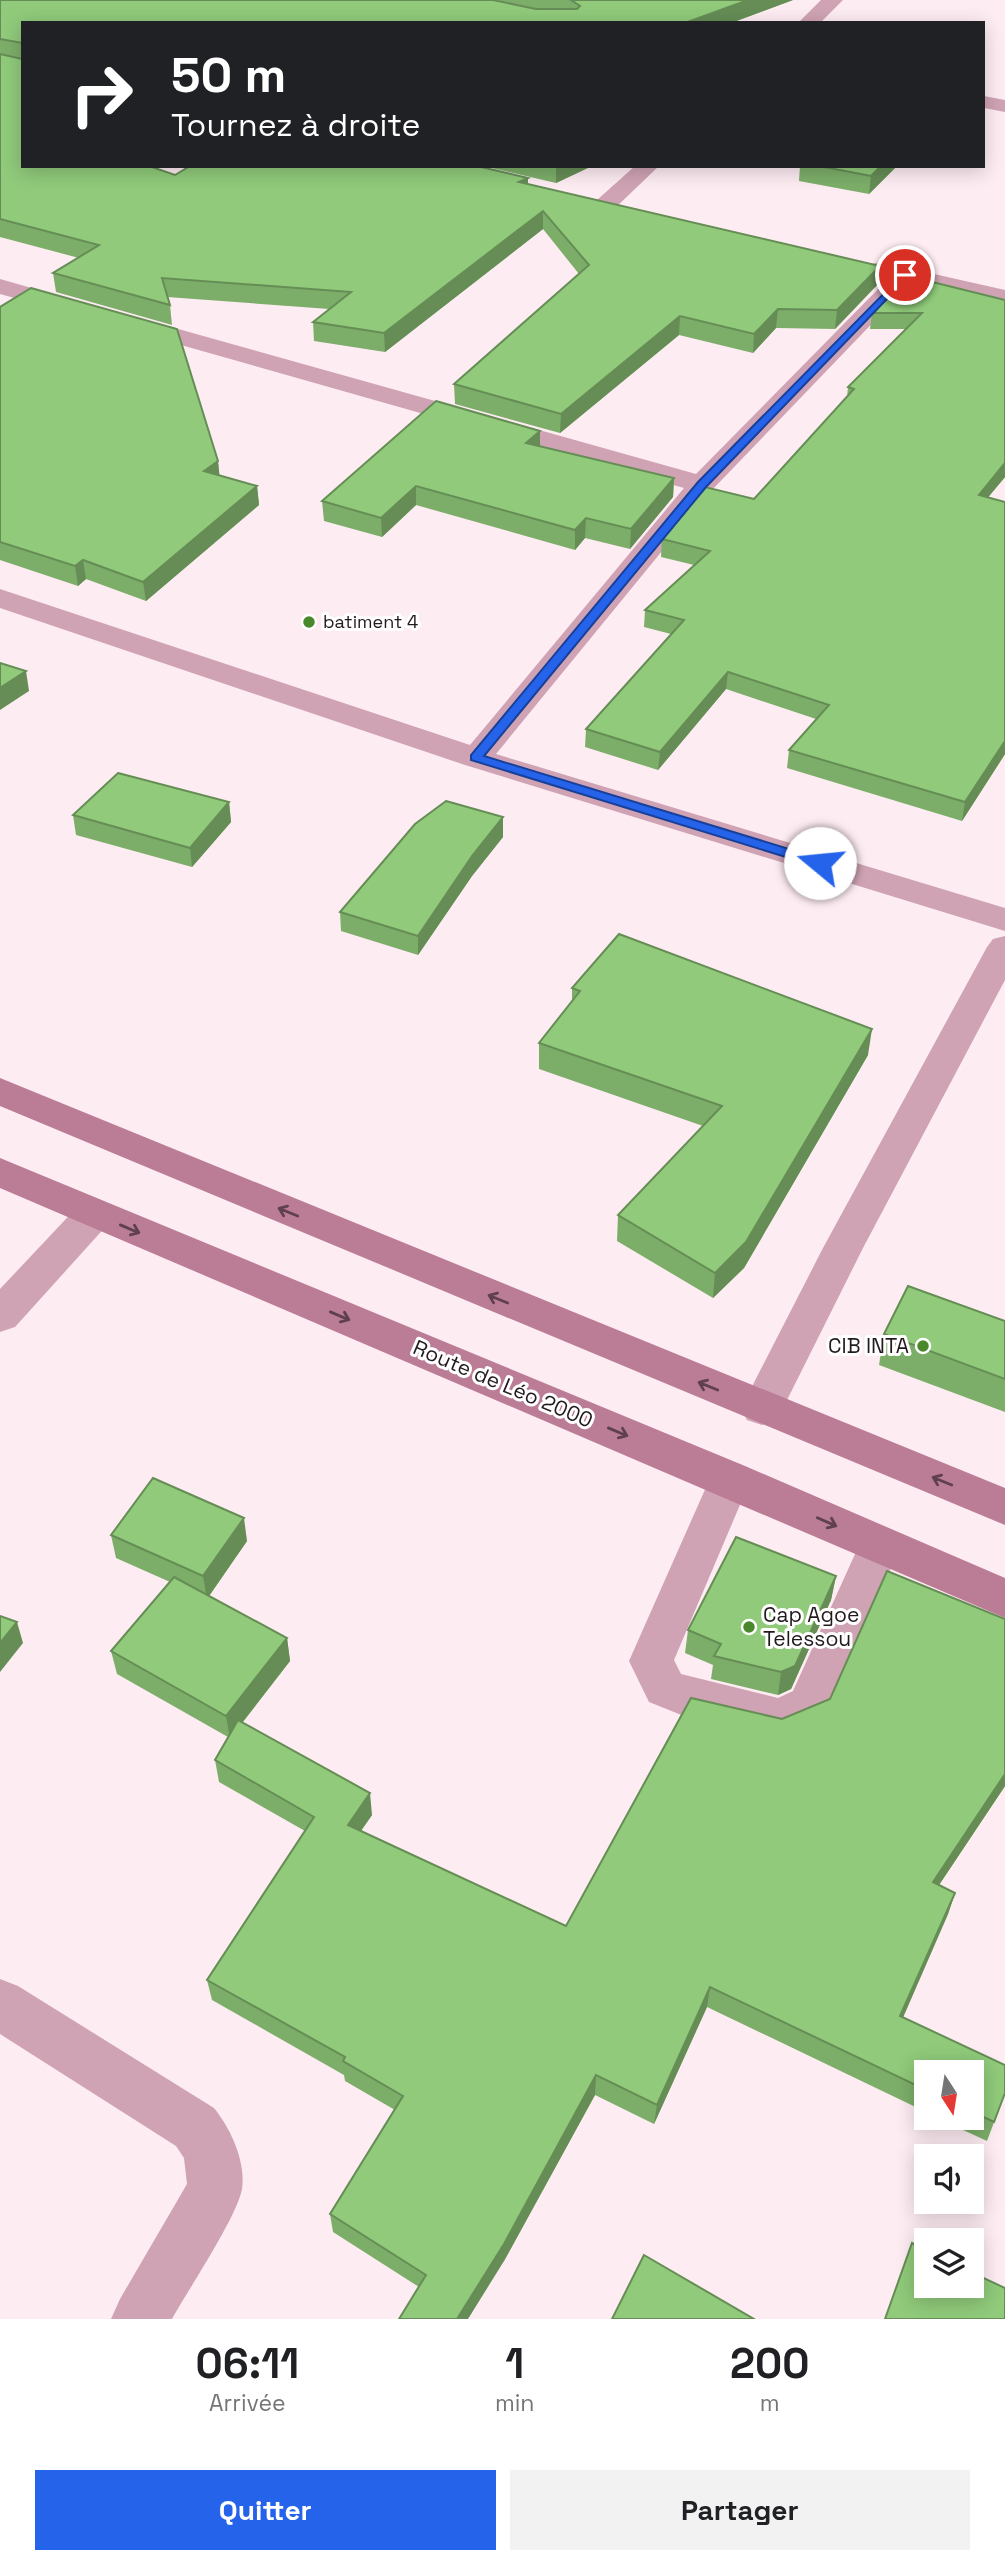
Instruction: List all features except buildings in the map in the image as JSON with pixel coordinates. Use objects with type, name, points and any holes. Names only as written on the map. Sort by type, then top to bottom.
[{"type":"street","points":[[810,21],[833,0]]},
{"type":"street","points":[[985,102],[1005,106]]},
{"type":"street","points":[[605,205],[646,168]]},
{"type":"street","points":[[579,199],[631,211]]},
{"type":"street","points":[[852,263],[1005,297]]},
{"type":"street","points":[[476,758],[702,484],[905,275]]},
{"type":"street","points":[[0,286],[702,484]]},
{"type":"street","points":[[0,598],[476,758],[1005,920]]},
{"type":"street","points":[[762,1408],[843,1248],[1005,947]]},
{"type":"street","points":[[0,1091],[1005,1507]]},
{"type":"street","name":"Route de Léo 2000","points":[[0,1172],[94,1214],[730,1479],[1005,1599]]},
{"type":"street","points":[[0,1316],[94,1214]]},
{"type":"street","points":[[0,2004],[195,2127],[209,2144],[215,2165],[215,2190],[140,2319]]},
{"type":"lane","points":[[730,1479],[651,1661],[664,1688],[684,1696],[779,1718],[809,1705],[880,1545]]},
{"type":"place","name":"batiment 4","points":[[309,622]]},
{"type":"place","name":"CIB INTA","points":[[923,1346]]},
{"type":"place","name":"Cap Agoe Telessou","points":[[749,1627]]},
{"type":"route","points":[[820,863],[476,758],[702,484],[905,275]]}]
